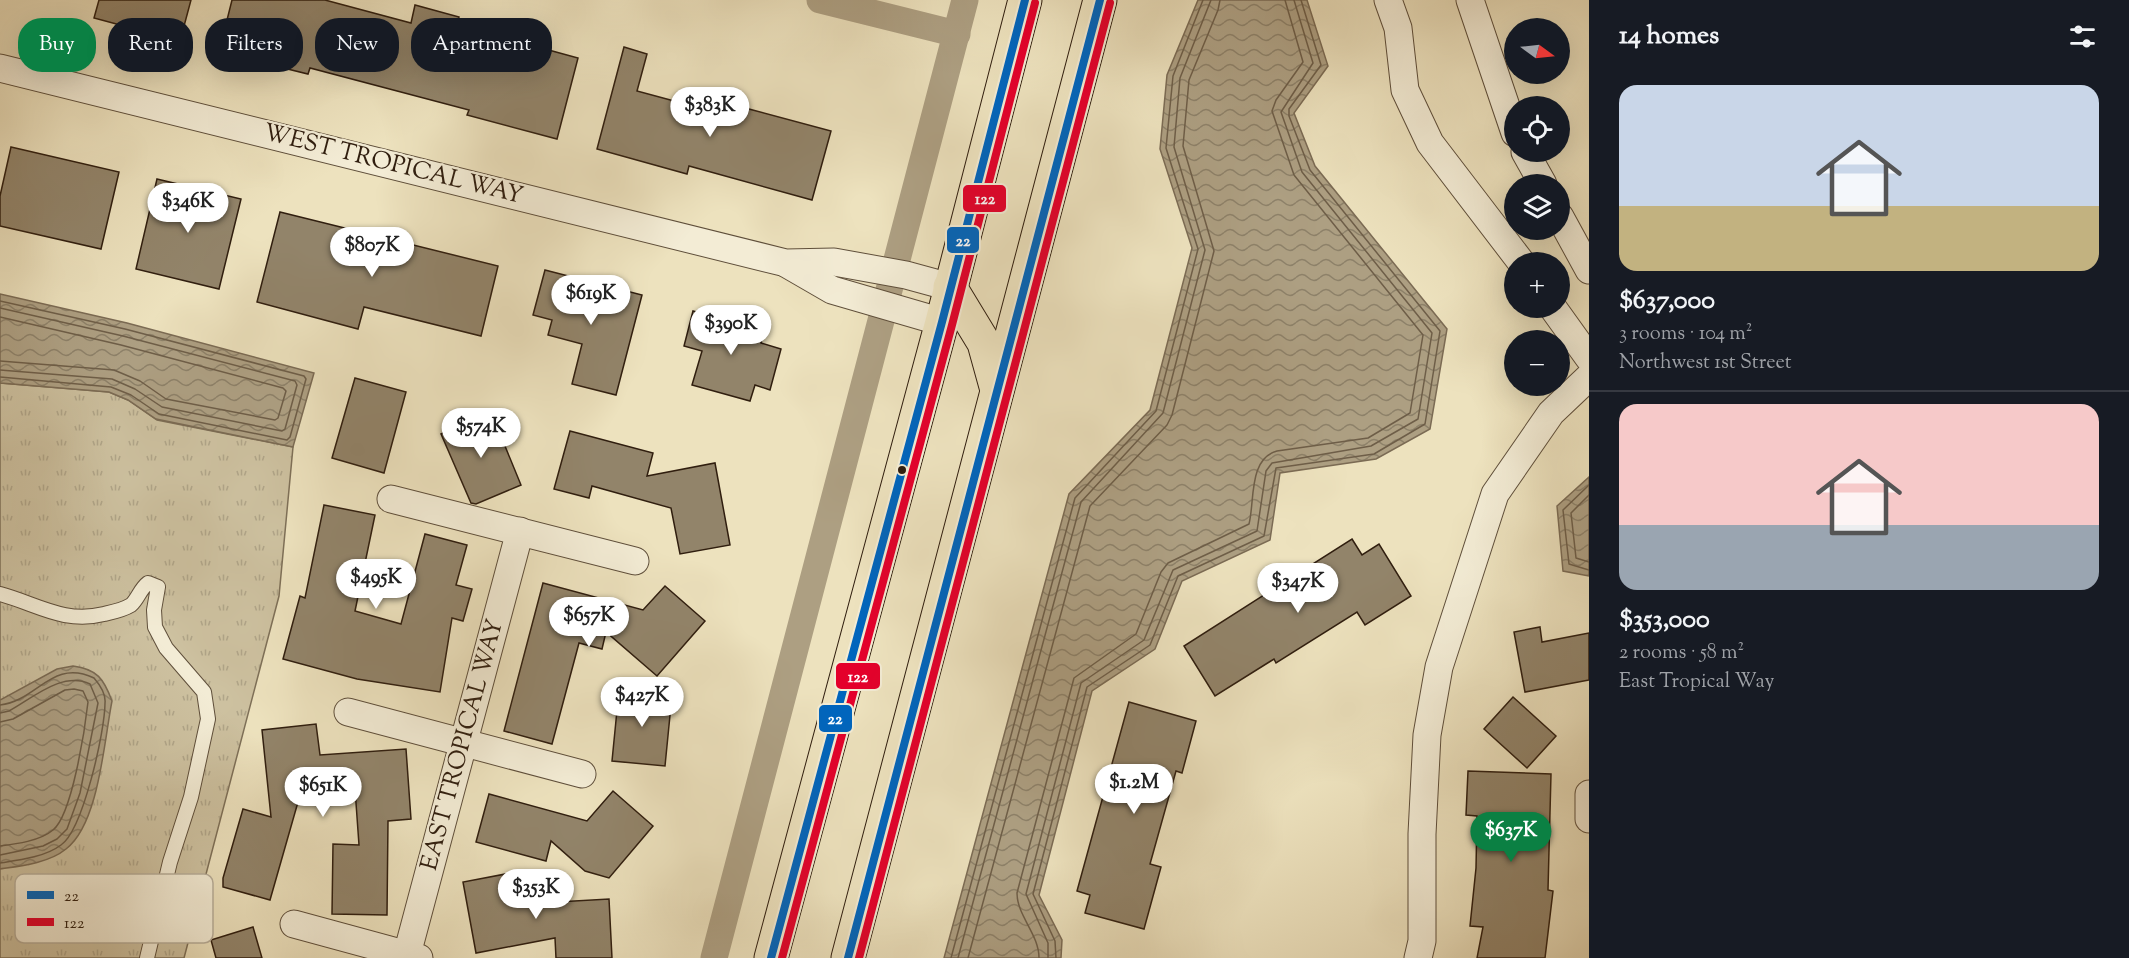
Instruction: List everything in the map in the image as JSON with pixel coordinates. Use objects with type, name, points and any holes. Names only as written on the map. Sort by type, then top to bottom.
[{"type":"main road","points":[[771,958],[942,322],[1025,0]]},
{"type":"main road","points":[[848,958],[1100,0]]},
{"type":"main road","points":[[950,286],[984,343],[997,390]]},
{"type":"street","points":[[1388,0],[1398,28],[1405,90],[1430,143],[1513,252]]},
{"type":"street","points":[[1470,0],[1504,100]]},
{"type":"street","name":"WEST TROPICAL WAY","points":[[0,68],[786,263],[834,262],[906,275],[950,286]]},
{"type":"street","points":[[1570,235],[1589,270]]},
{"type":"street","name":"WEST TROPICAL WAY","points":[[786,263],[832,290],[942,322]]},
{"type":"street","points":[[1560,318],[1589,358]]},
{"type":"street","points":[[1418,958],[1422,940],[1422,834],[1427,735],[1439,667],[1495,494],[1551,413],[1589,377]]},
{"type":"street","points":[[391,499],[634,561]]},
{"type":"street","name":"EAST TROPICAL WAY","points":[[411,957],[464,742],[520,531]]},
{"type":"street","points":[[348,712],[582,774]]},
{"type":"street","points":[[1589,794],[1589,819]]},
{"type":"street","points":[[294,924],[411,957]]},
{"type":"lane","points":[[0,594],[45,612],[68,618],[88,618],[124,609],[133,603],[142,587],[148,583],[158,586],[154,627],[166,648],[204,692],[208,719],[169,874]]},
{"type":"lane","points":[[147,958],[151,943]]},
{"type":"green space","points":[[0,383],[109,392],[128,400],[157,420],[293,447],[279,596],[206,874],[15,874],[15,943],[188,943],[184,958],[0,958]]},
{"type":"water","points":[[1198,0],[1307,0],[1328,66],[1294,113],[1315,166],[1447,329],[1430,429],[1376,459],[1280,473],[1270,540],[1182,581],[1155,649],[1092,691],[1039,895],[1062,940],[1061,958],[944,958],[1069,494],[1150,410],[1192,248],[1160,149],[1167,75]]},
{"type":"water","points":[[0,294],[127,323],[314,373],[293,447],[156,419],[128,400],[109,392],[0,383]]},
{"type":"water","points":[[1589,477],[1589,576],[1563,571],[1557,506]]},
{"type":"water","points":[[81,667],[98,676],[112,701],[103,759],[93,802],[77,837],[66,849],[43,861],[0,869],[0,700],[57,669]]},
{"type":"building","points":[[99,0],[191,0],[186,18],[108,18],[108,22],[94,18]]},
{"type":"building","points":[[232,0],[325,0],[392,18],[315,18],[315,69],[310,68],[308,74],[300,72],[303,72],[303,18],[228,18]]},
{"type":"building","points":[[415,5],[459,18],[412,18]]},
{"type":"building","points":[[399,20],[411,23],[411,72],[552,72],[552,51],[578,58],[557,139],[467,115],[469,110],[325,72],[399,72]]},
{"type":"building","points":[[624,47],[647,54],[637,91],[741,119],[745,108],[831,131],[812,200],[689,166],[687,174],[597,149]]},
{"type":"building","points":[[11,147],[119,172],[101,249],[0,226],[0,196]]},
{"type":"building","points":[[157,179],[241,199],[219,289],[136,269]]},
{"type":"building","points":[[280,212],[498,266],[481,336],[364,307],[358,329],[257,302]]},
{"type":"building","points":[[545,270],[642,295],[616,395],[572,384],[582,344],[548,335],[552,320],[533,315]]},
{"type":"building","points":[[693,311],[764,330],[761,343],[781,349],[770,390],[755,385],[750,401],[692,385],[702,351],[684,346]]},
{"type":"building","points":[[355,378],[406,392],[384,473],[332,458]]},
{"type":"building","points":[[491,412],[521,485],[476,504],[471,503],[441,434]]},
{"type":"building","points":[[570,431],[653,453],[647,476],[715,463],[730,545],[680,554],[671,508],[592,486],[589,498],[554,489]]},
{"type":"building","points":[[324,505],[375,515],[355,611],[401,624],[425,534],[467,545],[456,585],[472,589],[463,621],[452,618],[440,692],[357,679],[283,659],[300,596],[305,598]]},
{"type":"building","points":[[1352,539],[1362,555],[1379,544],[1411,596],[1365,625],[1357,612],[1276,663],[1274,659],[1215,696],[1184,646]]},
{"type":"building","points":[[543,583],[643,610],[665,586],[705,621],[657,676],[606,632],[602,649],[579,643],[552,744],[504,731]]},
{"type":"building","points":[[1540,627],[1542,642],[1589,633],[1589,680],[1525,692],[1514,632]]},
{"type":"building","points":[[619,690],[672,695],[665,766],[612,761]]},
{"type":"building","points":[[1513,697],[1556,736],[1527,768],[1484,729]]},
{"type":"building","points":[[1129,702],[1196,721],[1182,773],[1176,771],[1150,864],[1161,867],[1144,929],[1085,913],[1090,895],[1077,891]]},
{"type":"building","points":[[316,724],[320,755],[406,749],[411,819],[388,821],[387,915],[332,914],[333,844],[359,845],[355,789],[300,795],[270,900],[223,887],[223,878],[243,809],[271,817],[262,730]]},
{"type":"building","points":[[1468,771],[1551,774],[1548,890],[1553,891],[1545,958],[1477,958],[1483,927],[1470,926],[1476,868],[1477,816],[1466,815]]},
{"type":"building","points":[[613,791],[653,826],[609,878],[585,871],[551,841],[546,861],[476,842],[489,794],[587,821]]},
{"type":"building","points":[[516,872],[522,904],[609,899],[612,958],[556,958],[555,938],[476,953],[463,882]]},
{"type":"building","points":[[253,927],[262,958],[216,958],[213,939]]},
{"type":"waterway","points":[[820,0],[957,34]]},
{"type":"waterway","points":[[714,958],[965,0]]},
{"type":"transit line","name":"22","points":[[771,958],[942,322],[1025,0]]},
{"type":"transit line","name":"22","points":[[848,958],[1100,0]]},
{"type":"transit line","name":"122","points":[[782,958],[952,325],[1035,3]]},
{"type":"transit line","name":"122","points":[[859,958],[1110,3]]}]
